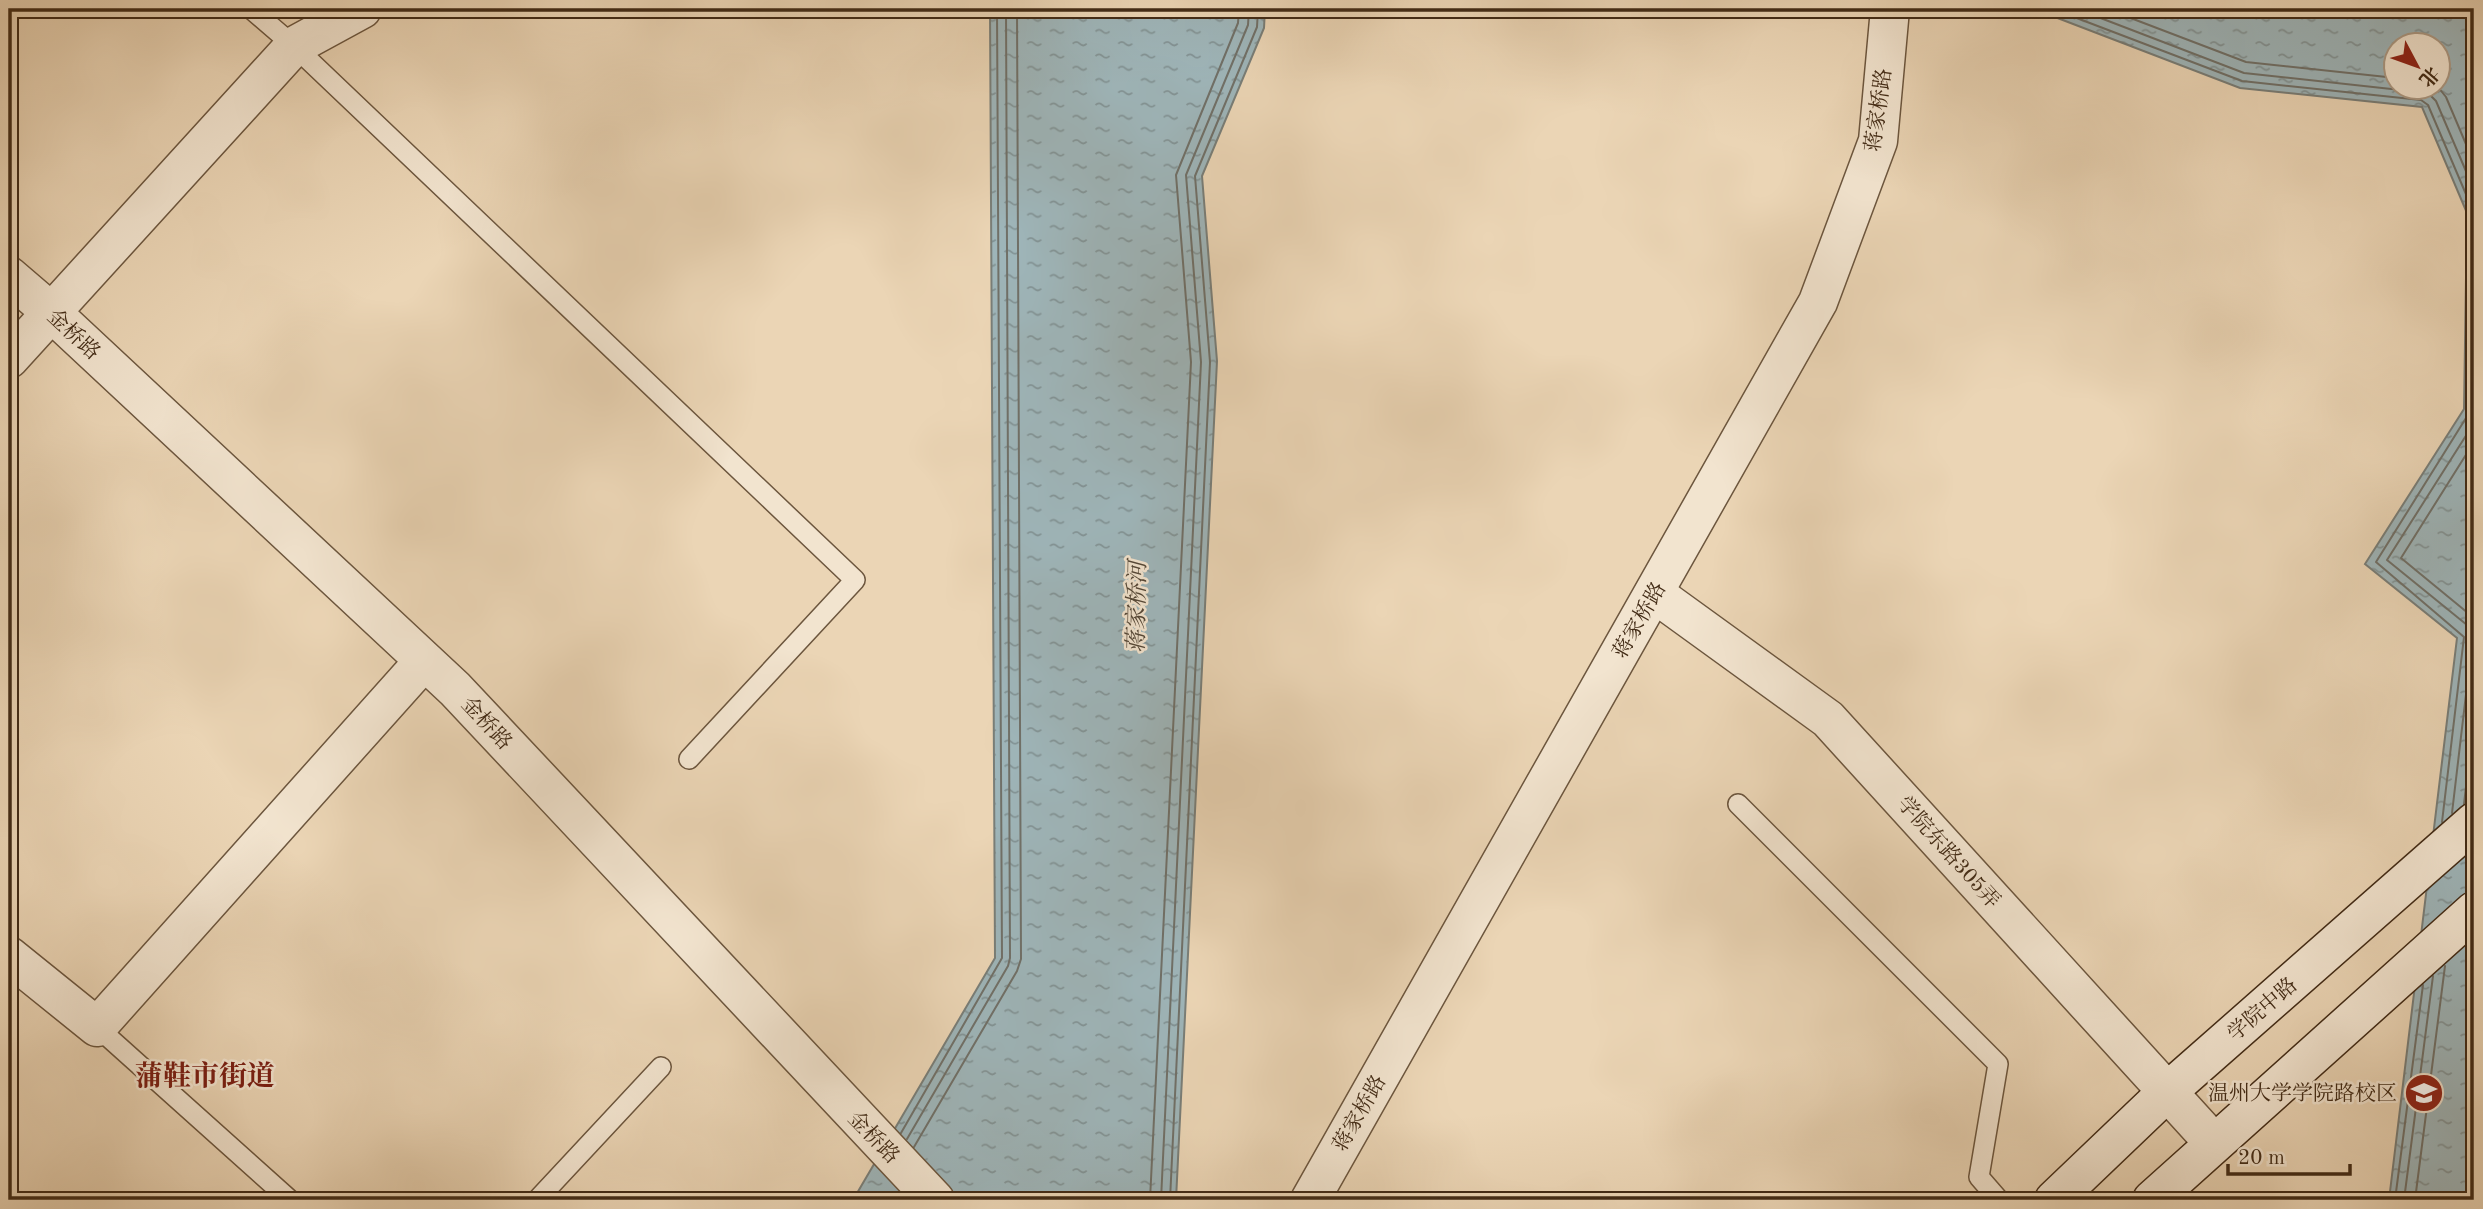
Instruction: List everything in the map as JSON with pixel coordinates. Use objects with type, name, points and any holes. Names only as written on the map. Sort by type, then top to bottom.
[{"type":"street","points":[[9,359],[294,46],[362,9]]},
{"type":"street","name":"蒋家桥路","points":[[1310,1200],[1818,302],[1878,141],[1886,9]]},
{"type":"street","name":"金桥路","points":[[9,276],[51,312],[455,689],[935,1200]]},
{"type":"street","name":"学院东路305弄","points":[[1654,593],[1828,719],[2214,1143]]},
{"type":"street","points":[[9,956],[97,1027],[424,661]]},
{"type":"street","name":"学院中路","points":[[2054,1200],[2166,1093],[2474,822]]},
{"type":"street","points":[[2152,1200],[2474,911]]},
{"type":"lane","points":[[251,9],[294,46],[855,580],[689,760]]},
{"type":"lane","points":[[1738,804],[1998,1064],[1979,1177],[1999,1200]]},
{"type":"lane","points":[[97,1027],[290,1200]]},
{"type":"lane","points":[[537,1200],[661,1067]]},
{"type":"water","name":"蒋家桥河","points":[[990,9],[1265,9],[1264,28],[1202,176],[1217,361],[1176,1200],[853,1200],[995,958]]},
{"type":"water","points":[[2034,9],[2474,9],[2474,1200],[2389,1200],[2457,638],[2365,564],[2464,409],[2467,213],[2422,107],[2240,88]]},
{"type":"place","name":"温州大学学院路校区","points":[[2424,1093]]},
{"type":"district","name":"蒲鞋市街道","points":[[205,1075]]}]
